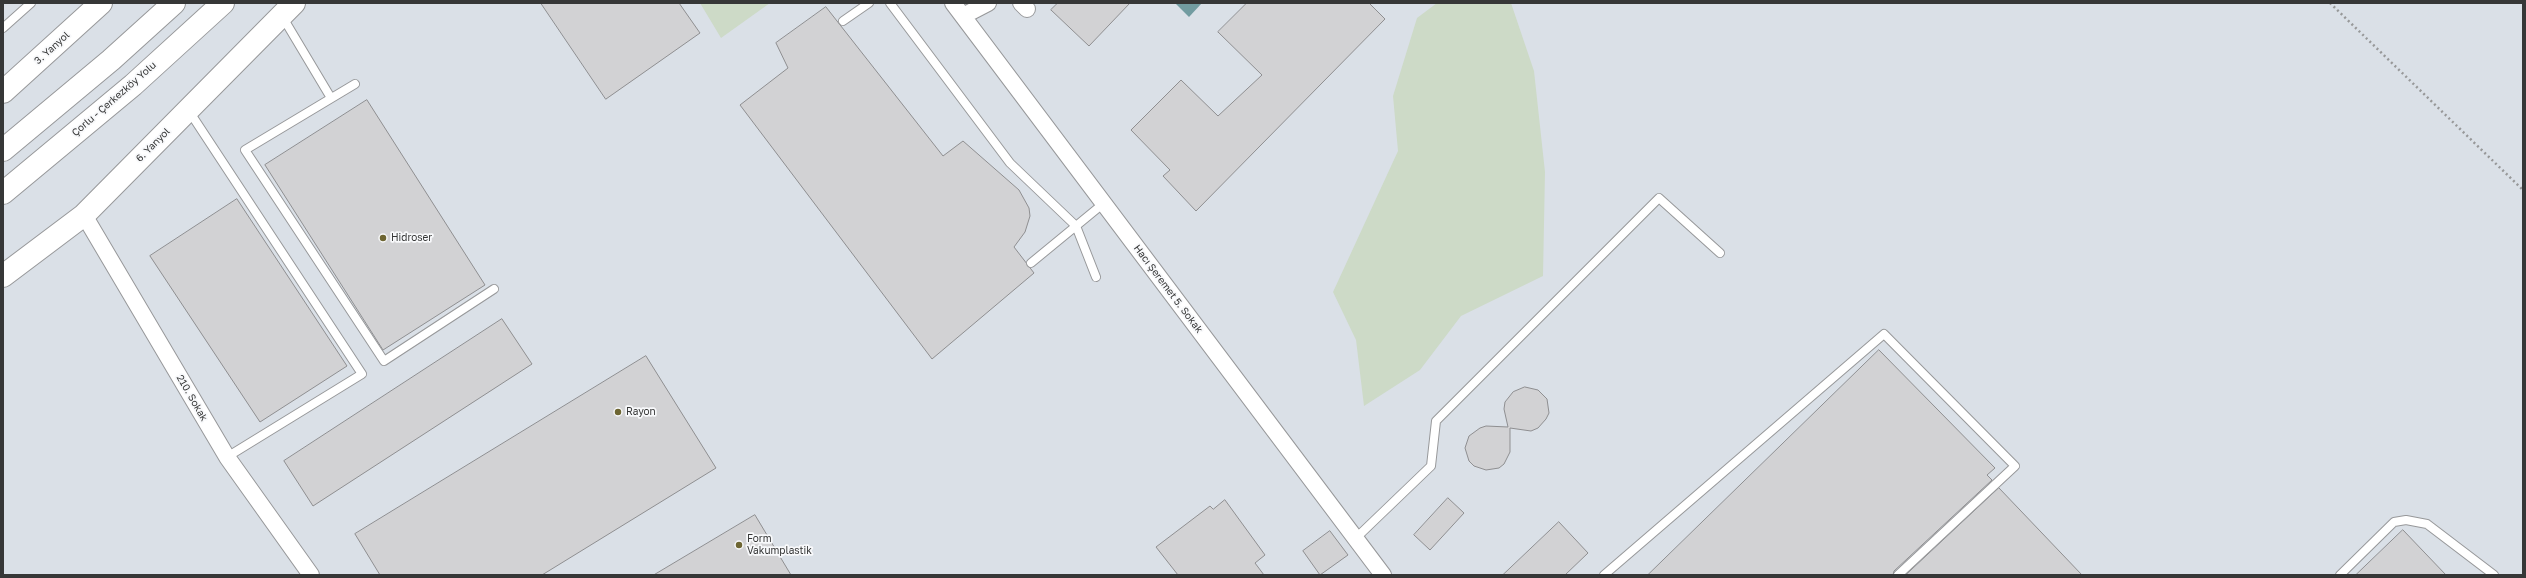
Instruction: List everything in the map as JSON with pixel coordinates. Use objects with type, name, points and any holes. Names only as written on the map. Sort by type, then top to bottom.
[{"type":"main road","name":"3. Yanyol","points":[[3,92],[100,3]]},
{"type":"main road","points":[[3,150],[111,60],[174,3]]},
{"type":"main road","name":"Çorlu - Çerkezköy Yolu","points":[[3,193],[132,85],[223,3]]},
{"type":"main road","name":"6. Yanyol","points":[[3,276],[84,215],[288,9]]},
{"type":"street","name":"Hacı Şeremet 5. Sokak","points":[[953,3],[1384,575]]},
{"type":"street","points":[[963,16],[988,3]]},
{"type":"street","name":"210. Sokak","points":[[84,215],[227,457],[311,575]]},
{"type":"lane","points":[[3,28],[31,3]]},
{"type":"lane","points":[[843,21],[869,3]]},
{"type":"lane","points":[[890,3],[1010,164],[1076,226],[1096,277]]},
{"type":"lane","points":[[288,9],[331,98]]},
{"type":"lane","points":[[355,84],[245,150],[384,361],[494,289]]},
{"type":"lane","points":[[188,110],[362,374],[227,457]]},
{"type":"lane","points":[[1356,538],[1430,466],[1436,421],[1659,198],[1720,253]]},
{"type":"lane","points":[[1031,263],[1104,203]]},
{"type":"lane","points":[[1604,575],[1884,334],[2014,466],[1898,575]]},
{"type":"lane","points":[[2340,575],[2394,522],[2406,520],[2427,524],[2494,575]]},
{"type":"path","points":[[2330,3],[2523,190]]},
{"type":"shaded area","points":[[3,3],[2523,3],[2523,575],[3,575]]},
{"type":"green space","points":[[700,3],[770,3],[721,38]]},
{"type":"green space","points":[[1437,3],[1511,3],[1534,71],[1545,172],[1543,276],[1461,316],[1420,370],[1364,406],[1356,340],[1333,292],[1398,151],[1393,96],[1417,18]]},
{"type":"water","points":[[1175,3],[1202,3],[1189,17]]},
{"type":"building","points":[[541,3],[679,3],[700,33],[606,99]]},
{"type":"building","points":[[1058,3],[1130,3],[1089,46],[1051,10]]},
{"type":"building","points":[[1247,3],[1369,3],[1385,19],[1196,211],[1163,176],[1170,170],[1131,130],[1181,80],[1218,116],[1262,75],[1218,32]]},
{"type":"building","points":[[826,7],[943,156],[963,141],[1019,190],[1029,208],[1030,216],[1025,232],[1014,247],[1034,273],[932,359],[740,105],[788,68],[776,43]]},
{"type":"building","name":"Hidroser","points":[[367,100],[485,285],[383,350],[265,165]]},
{"type":"building","points":[[237,199],[347,366],[260,422],[150,256]]},
{"type":"building","points":[[502,319],[532,364],[313,506],[284,461]]},
{"type":"building","points":[[1879,350],[1995,468],[1987,475],[1992,480],[1894,571],[1893,575],[1648,575]]},
{"type":"building","name":"Rayon","points":[[646,356],[716,468],[542,575],[380,575],[355,534]]},
{"type":"building","points":[[1525,387],[1538,390],[1547,399],[1549,413],[1546,419],[1538,428],[1531,431],[1510,428],[1510,452],[1504,464],[1499,468],[1486,470],[1474,466],[1469,461],[1465,448],[1469,436],[1480,428],[1486,426],[1508,427],[1504,409],[1505,402],[1513,392]]},
{"type":"building","points":[[1999,488],[2082,575],[1906,575]]},
{"type":"building","points":[[1448,498],[1464,513],[1430,550],[1414,535]]},
{"type":"building","points":[[1225,500],[1265,555],[1255,563],[1264,575],[1178,575],[1156,547],[1210,506],[1213,509]]},
{"type":"building","name":"Form Vakumplastik","points":[[755,515],[791,575],[654,575]]},
{"type":"building","points":[[1559,522],[1588,553],[1565,575],[1503,575]]},
{"type":"building","points":[[2403,530],[2446,575],[2356,575]]},
{"type":"building","points":[[1330,531],[1348,555],[1320,575],[1303,551]]},
{"type":"place","name":"Hidroser","points":[[383,238]]},
{"type":"place","name":"Rayon","points":[[618,412]]},
{"type":"place","name":"Form Vakumplastik","points":[[739,545]]}]
